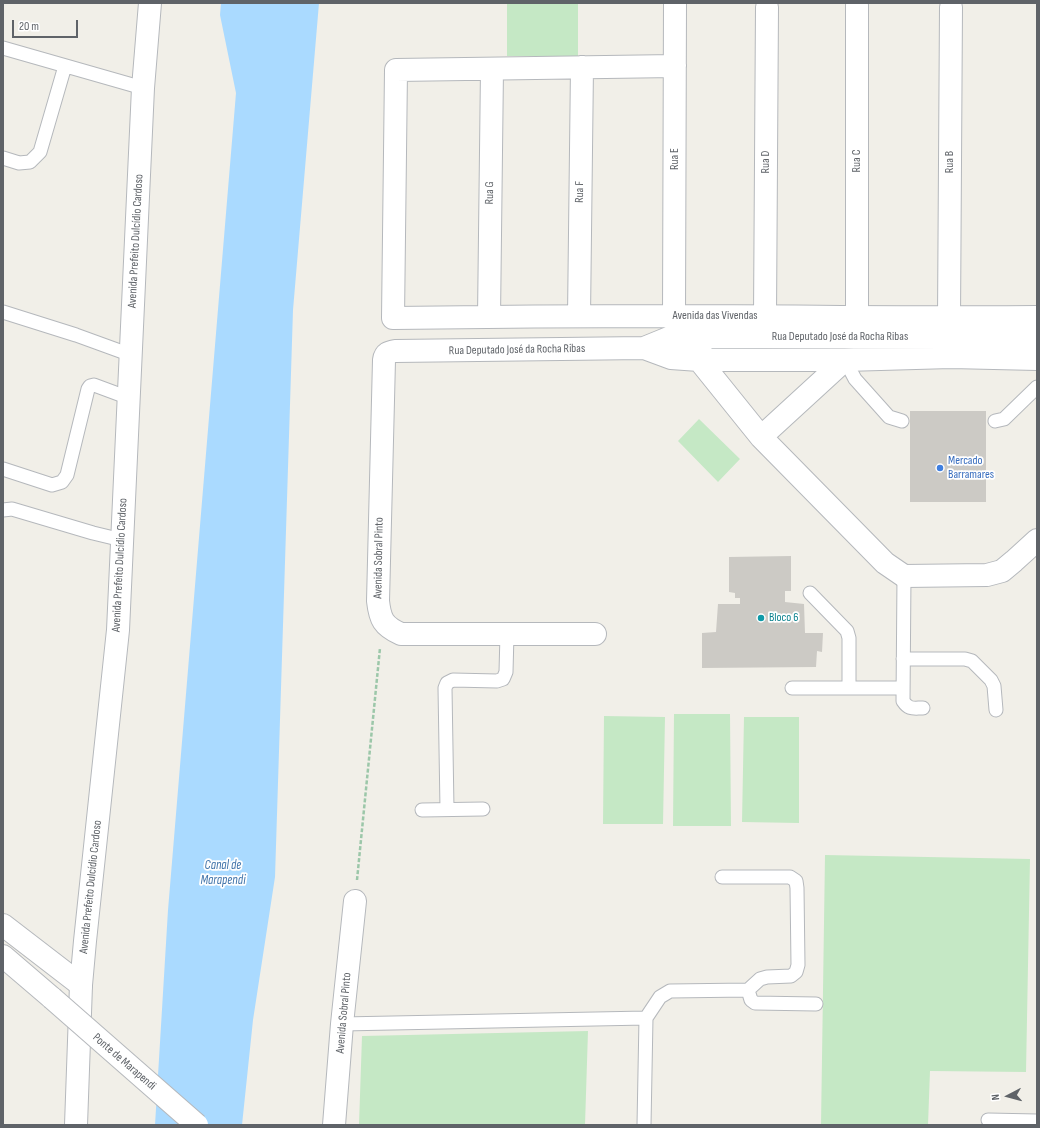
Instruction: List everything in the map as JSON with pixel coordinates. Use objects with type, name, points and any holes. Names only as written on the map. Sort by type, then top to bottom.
[{"type":"street","name":"Avenida Prefeito Dulcídio Cardoso","points":[[76,1125],[84,941],[118,630],[143,88],[150,3]]},
{"type":"street","name":"Rua E","points":[[674,316],[675,3]]},
{"type":"street","name":"Rua C","points":[[857,5],[857,316]]},
{"type":"street","name":"Rua D","points":[[765,316],[767,7]]},
{"type":"street","name":"Rua B","points":[[949,318],[950,7]]},
{"type":"street","points":[[492,69],[675,66]]},
{"type":"street","name":"Rua F","points":[[579,316],[582,67]]},
{"type":"street","name":"Avenida das Vivendas","points":[[492,69],[396,70],[393,318],[579,316],[1037,317]]},
{"type":"street","name":"Rua G","points":[[489,317],[492,69]]},
{"type":"street","name":"Rua Deputado José da Rocha Ribas","points":[[644,348],[672,336],[1037,338]]},
{"type":"street","points":[[702,336],[699,360],[761,437],[885,563],[904,576],[987,575],[1002,571],[1014,562],[1037,540]]},
{"type":"street","name":"Rua Deputado José da Rocha Ribas","points":[[390,352],[644,348],[671,358],[699,360],[845,360],[951,357],[1037,359]]},
{"type":"street","name":"Avenida Sobral Pinto","points":[[382,621],[378,601],[384,360],[385,356],[390,352]]},
{"type":"street","points":[[761,437],[845,360]]},
{"type":"street","points":[[382,621],[391,629],[401,634],[595,634]]},
{"type":"street","name":"Avenida Sobral Pinto","points":[[334,1125],[342,1024],[355,900]]},
{"type":"street","points":[[3,925],[81,986]]},
{"type":"street","name":"Ponte de Marapendi","points":[[3,956],[197,1125]]},
{"type":"lane","points":[[3,48],[143,88]]},
{"type":"lane","points":[[3,158],[19,163],[30,162],[40,152],[65,66]]},
{"type":"lane","points":[[3,312],[78,335],[131,355]]},
{"type":"lane","points":[[845,360],[855,379],[889,417],[902,421]]},
{"type":"lane","points":[[3,469],[52,485],[62,482],[67,474],[90,386],[94,385],[129,398]]},
{"type":"lane","points":[[996,421],[1004,419],[1037,387]]},
{"type":"lane","points":[[3,510],[12,509],[122,540]]},
{"type":"lane","points":[[904,576],[903,701],[911,708],[923,708]]},
{"type":"lane","points":[[810,593],[847,631],[849,638],[849,688]]},
{"type":"lane","points":[[446,809],[445,688],[447,683],[453,680],[497,681],[503,679],[506,672],[507,634]]},
{"type":"lane","points":[[903,659],[965,659],[972,661],[991,680],[994,686],[996,710]]},
{"type":"lane","points":[[792,688],[903,688]]},
{"type":"lane","points":[[422,810],[483,809]]},
{"type":"lane","points":[[644,1125],[646,1018],[660,997],[670,991],[748,990],[760,979],[767,977],[791,976],[796,972],[798,965],[796,881],[790,878],[722,876]]},
{"type":"lane","points":[[748,990],[751,1000],[755,1003],[816,1004]]},
{"type":"lane","points":[[342,1024],[646,1018]]},
{"type":"lane","points":[[988,1120],[1037,1121]]},
{"type":"path","points":[[355,900],[382,621]]},
{"type":"green space","points":[[507,3],[578,3],[578,56],[507,56]]},
{"type":"green space","points":[[699,419],[740,459],[718,482],[678,441]]},
{"type":"green space","points":[[674,714],[730,714],[731,826],[673,826]]},
{"type":"green space","points":[[604,716],[665,717],[663,824],[603,824]]},
{"type":"green space","points":[[744,717],[799,717],[799,823],[742,822]]},
{"type":"green space","points":[[825,855],[1030,859],[1026,1072],[930,1071],[928,1125],[821,1125]]},
{"type":"green space","points":[[588,1031],[585,1125],[359,1125],[362,1036]]},
{"type":"water","name":"Canal de Marapendi","points":[[221,3],[319,3],[293,310],[275,877],[253,1020],[242,1125],[155,1125],[168,910],[236,93],[220,15]]},
{"type":"building","points":[[910,411],[986,411],[986,502],[910,502]]},
{"type":"building","name":"Bloco 6","points":[[791,556],[791,591],[785,591],[785,602],[804,604],[805,633],[823,633],[822,652],[817,651],[816,667],[702,668],[702,633],[716,632],[718,604],[740,604],[740,598],[735,598],[735,593],[729,592],[729,557]]},
{"type":"place","name":"Mercado Barramares","points":[[940,468]]},
{"type":"place","name":"Bloco 6","points":[[761,618]]}]
